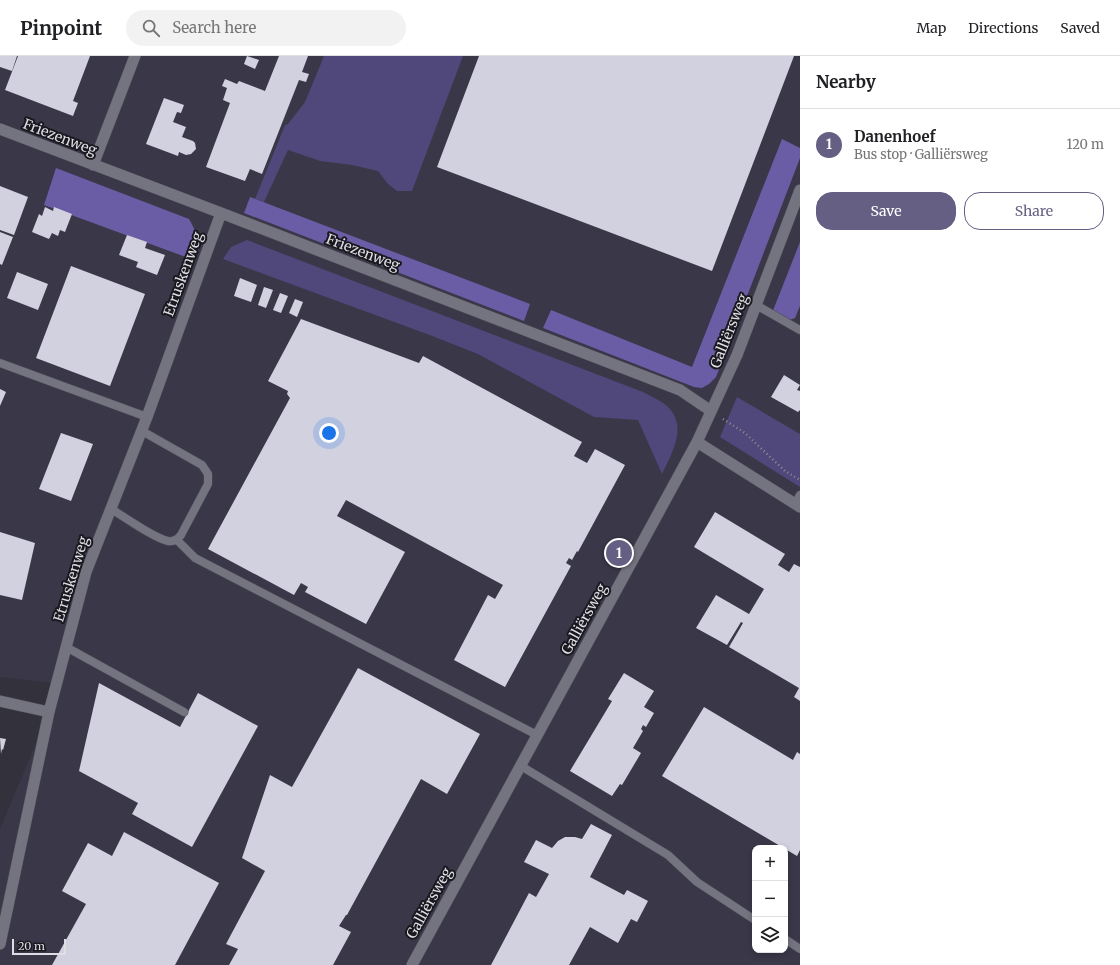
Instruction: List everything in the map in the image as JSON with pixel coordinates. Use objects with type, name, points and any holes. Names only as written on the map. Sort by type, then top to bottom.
[{"type":"street","points":[[93,166],[135,56]]},
{"type":"street","name":"Friezenweg","points":[[0,129],[93,166],[221,213],[680,390],[711,411]]},
{"type":"street","name":"Galliërsweg","points":[[412,965],[697,442],[737,355],[797,205],[800,190]]},
{"type":"street","name":"Etruskenweg","points":[[0,944],[49,712],[86,572],[142,431],[221,213]]},
{"type":"street","points":[[697,442],[798,502]]},
{"type":"street","points":[[0,701],[49,712]]},
{"type":"lane","points":[[756,306],[800,330]]},
{"type":"lane","points":[[0,364],[147,417]]},
{"type":"lane","points":[[111,509],[156,536],[169,541],[177,540],[182,535],[208,484],[208,474],[202,465],[142,431]]},
{"type":"lane","points":[[177,540],[195,558],[537,735]]},
{"type":"lane","points":[[66,647],[184,712]]},
{"type":"lane","points":[[521,766],[668,855],[697,882],[752,918]]},
{"type":"lane","points":[[788,942],[800,949]]},
{"type":"path","points":[[711,411],[745,433],[785,471],[800,480]]},
{"type":"shaded area","points":[[0,56],[800,56],[800,965],[0,965],[0,829],[61,684],[0,677]]},
{"type":"shaded area","points":[[324,56],[463,56],[412,191],[397,191],[388,184],[378,171],[352,165],[320,161],[288,150],[264,202],[255,199],[285,125],[288,124],[305,102]]},
{"type":"shaded area","points":[[782,139],[800,148],[800,158],[716,377],[709,384],[702,388],[694,387],[543,328],[551,310],[692,367]]},
{"type":"shaded area","points":[[56,168],[189,219],[198,239],[194,260],[44,205]]},
{"type":"shaded area","points":[[250,197],[530,304],[524,321],[244,213]]},
{"type":"shaded area","points":[[247,240],[643,392],[657,399],[670,409],[675,417],[677,425],[676,442],[662,474],[638,420],[594,417],[478,354],[223,259],[231,247]]},
{"type":"shaded area","points":[[800,242],[800,306],[795,318],[787,321],[772,313]]},
{"type":"shaded area","points":[[737,397],[800,434],[800,487],[720,437]]},
{"type":"building","points":[[0,56],[17,56],[12,71],[0,67]]},
{"type":"building","points":[[18,56],[90,56],[73,101],[78,103],[73,116],[5,90]]},
{"type":"building","points":[[247,56],[259,60],[255,69],[244,64]]},
{"type":"building","points":[[279,56],[308,56],[302,72],[309,74],[306,82],[299,80],[262,174],[250,169],[245,181],[206,167],[230,103],[223,100],[227,88],[222,86],[225,79],[237,84],[239,81],[265,91]]},
{"type":"building","points":[[479,56],[794,56],[712,271],[437,167]]},
{"type":"building","points":[[164,98],[184,105],[181,113],[177,112],[173,122],[186,127],[182,137],[195,143],[196,149],[191,154],[186,155],[179,152],[178,156],[146,144]]},
{"type":"building","points":[[0,186],[28,197],[14,235],[0,230]]},
{"type":"building","points":[[45,207],[53,211],[54,207],[72,214],[65,232],[60,230],[58,236],[52,233],[49,239],[32,232],[39,214],[42,216]]},
{"type":"building","points":[[0,232],[13,237],[2,265],[0,264]]},
{"type":"building","points":[[127,235],[147,242],[145,248],[165,255],[157,275],[136,267],[138,262],[119,255]]},
{"type":"building","points":[[71,266],[145,294],[110,386],[36,358]]},
{"type":"building","points":[[17,272],[48,284],[38,310],[7,298]]},
{"type":"building","points":[[240,278],[257,285],[251,302],[234,296]]},
{"type":"building","points":[[264,287],[273,290],[266,308],[258,305]]},
{"type":"building","points":[[280,293],[288,296],[281,313],[273,310]]},
{"type":"building","points":[[295,299],[303,302],[297,317],[289,313]]},
{"type":"building","points":[[301,319],[419,363],[423,356],[582,442],[574,456],[587,463],[595,449],[625,465],[578,552],[577,551],[572,560],[569,558],[566,563],[571,566],[505,687],[454,660],[488,595],[495,599],[503,585],[346,500],[337,516],[405,552],[366,624],[305,592],[308,587],[301,583],[294,595],[208,549],[290,398],[287,394],[288,391],[268,381]]},
{"type":"building","points":[[784,375],[800,385],[797,390],[800,391],[800,410],[798,412],[771,397]]},
{"type":"building","points":[[0,389],[6,392],[0,406]]},
{"type":"building","points":[[61,433],[93,444],[71,501],[39,489]]},
{"type":"building","points":[[715,512],[785,554],[778,565],[789,572],[794,564],[800,567],[800,701],[794,697],[799,688],[729,647],[743,623],[741,622],[727,645],[696,628],[716,595],[749,614],[764,589],[694,547]]},
{"type":"building","points":[[0,532],[35,543],[22,600],[0,595]]},
{"type":"building","points":[[358,668],[480,734],[447,794],[421,779],[347,915],[339,926],[351,932],[333,965],[229,965],[238,949],[226,944],[265,871],[242,858],[270,775],[292,787]]},
{"type":"building","points":[[624,673],[654,691],[644,707],[654,713],[646,727],[643,725],[641,729],[643,731],[633,748],[641,753],[622,785],[620,784],[612,796],[570,771],[612,701],[608,699]]},
{"type":"building","points":[[99,683],[180,727],[198,693],[258,726],[192,847],[132,814],[138,803],[79,771]]},
{"type":"building","points":[[704,707],[793,760],[797,752],[800,754],[800,850],[797,856],[788,851],[788,845],[778,845],[662,776]]},
{"type":"building","points":[[0,738],[6,739],[1,754]]},
{"type":"building","points":[[591,824],[612,835],[590,877],[624,895],[627,890],[648,901],[637,922],[631,919],[618,943],[590,927],[569,965],[491,965],[529,893],[536,897],[549,874],[524,862],[536,840],[552,848],[558,841],[565,837],[582,839]]},
{"type":"building","points":[[124,832],[219,883],[175,965],[52,965],[86,904],[62,891],[88,843],[112,856]]},
{"type":"place","name":"Danenhoef","points":[[619,553]]}]
